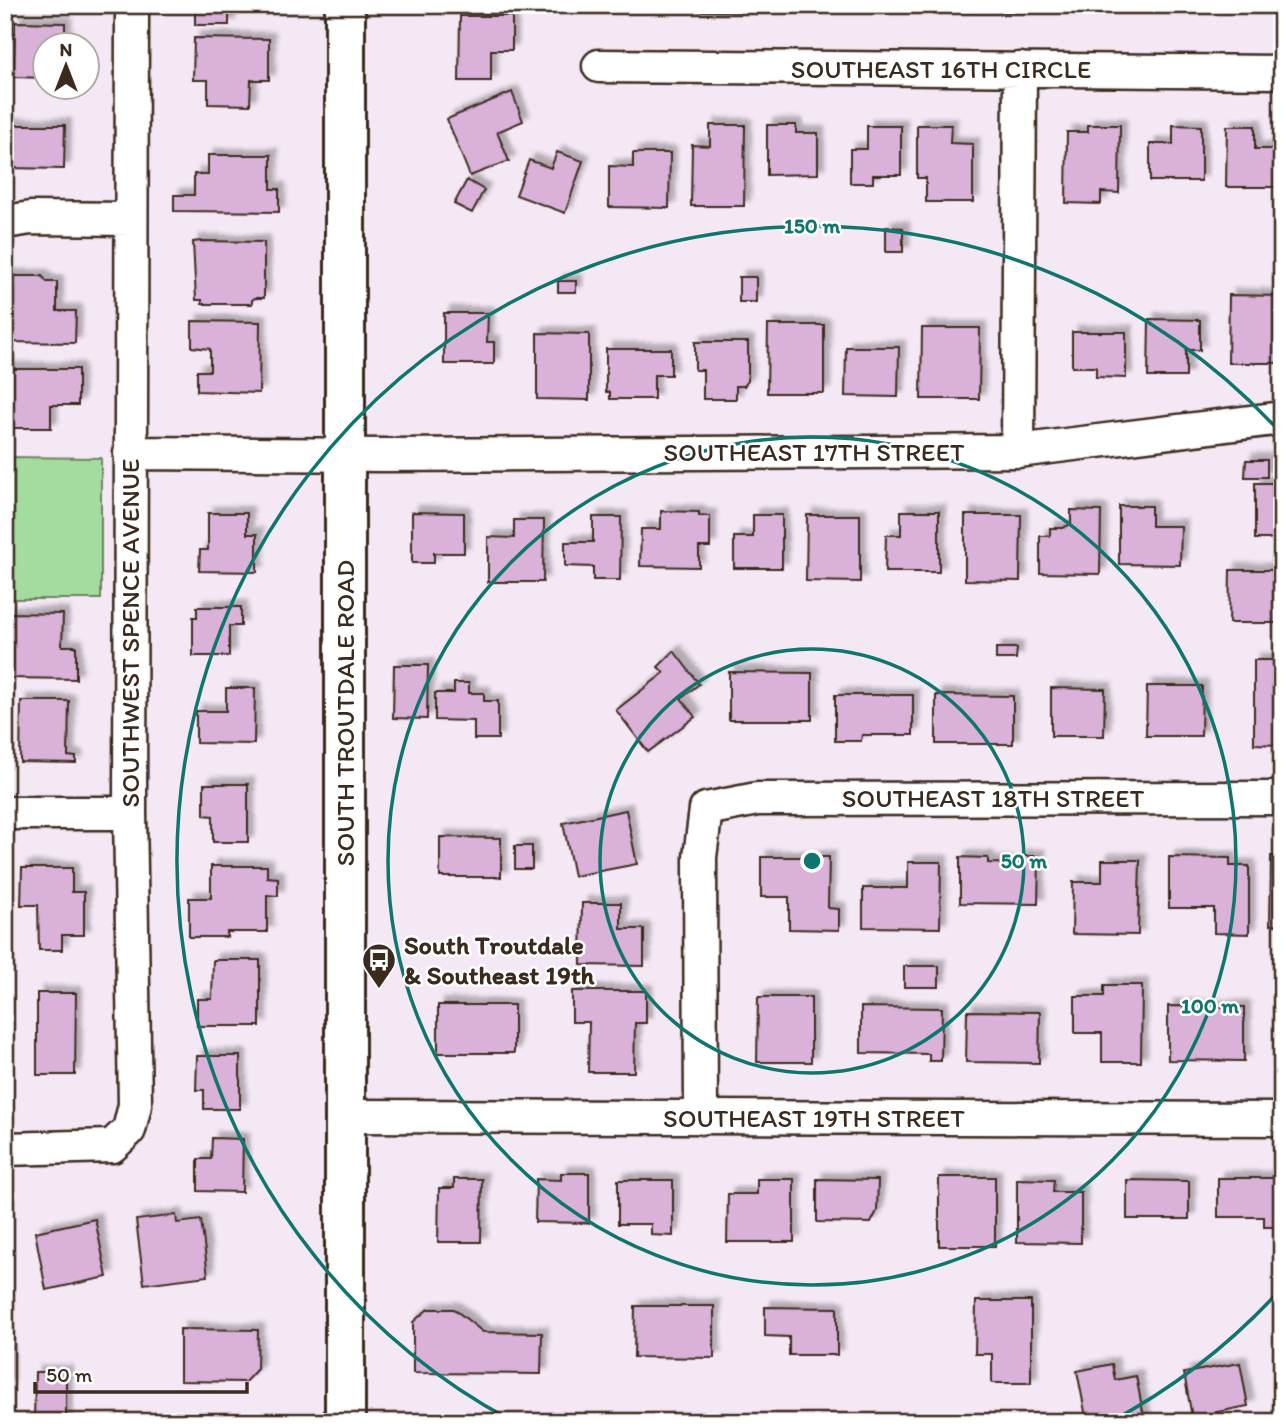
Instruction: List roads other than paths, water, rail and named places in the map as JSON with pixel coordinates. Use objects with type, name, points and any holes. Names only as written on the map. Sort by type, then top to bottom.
[{"type":"main road","name":"SOUTH TROUTDALE ROAD","points":[[345,5],[345,1422]]},
{"type":"street","name":"SOUTHWEST SPENCE AVENUE","points":[[5,1149],[112,1146],[129,1130],[135,1105],[130,813],[132,5]]},
{"type":"street","name":"SOUTHEAST 16TH CIRCLE","points":[[599,66],[1282,72]]},
{"type":"street","points":[[1018,451],[1020,69]]},
{"type":"street","points":[[5,222],[31,218],[131,219]]},
{"type":"street","name":"SOUTHEAST 17TH STREET","points":[[130,453],[1018,451],[1282,418]]},
{"type":"street","name":"SOUTHEAST 18TH STREET","points":[[701,1118],[700,857],[706,809],[757,799],[1282,798]]},
{"type":"street","points":[[5,813],[130,813]]},
{"type":"street","name":"SOUTHEAST 19TH STREET","points":[[345,1116],[1282,1119]]},
{"type":"place","name":"South Troutdale & Southeast 19th","points":[[379,990]]}]
